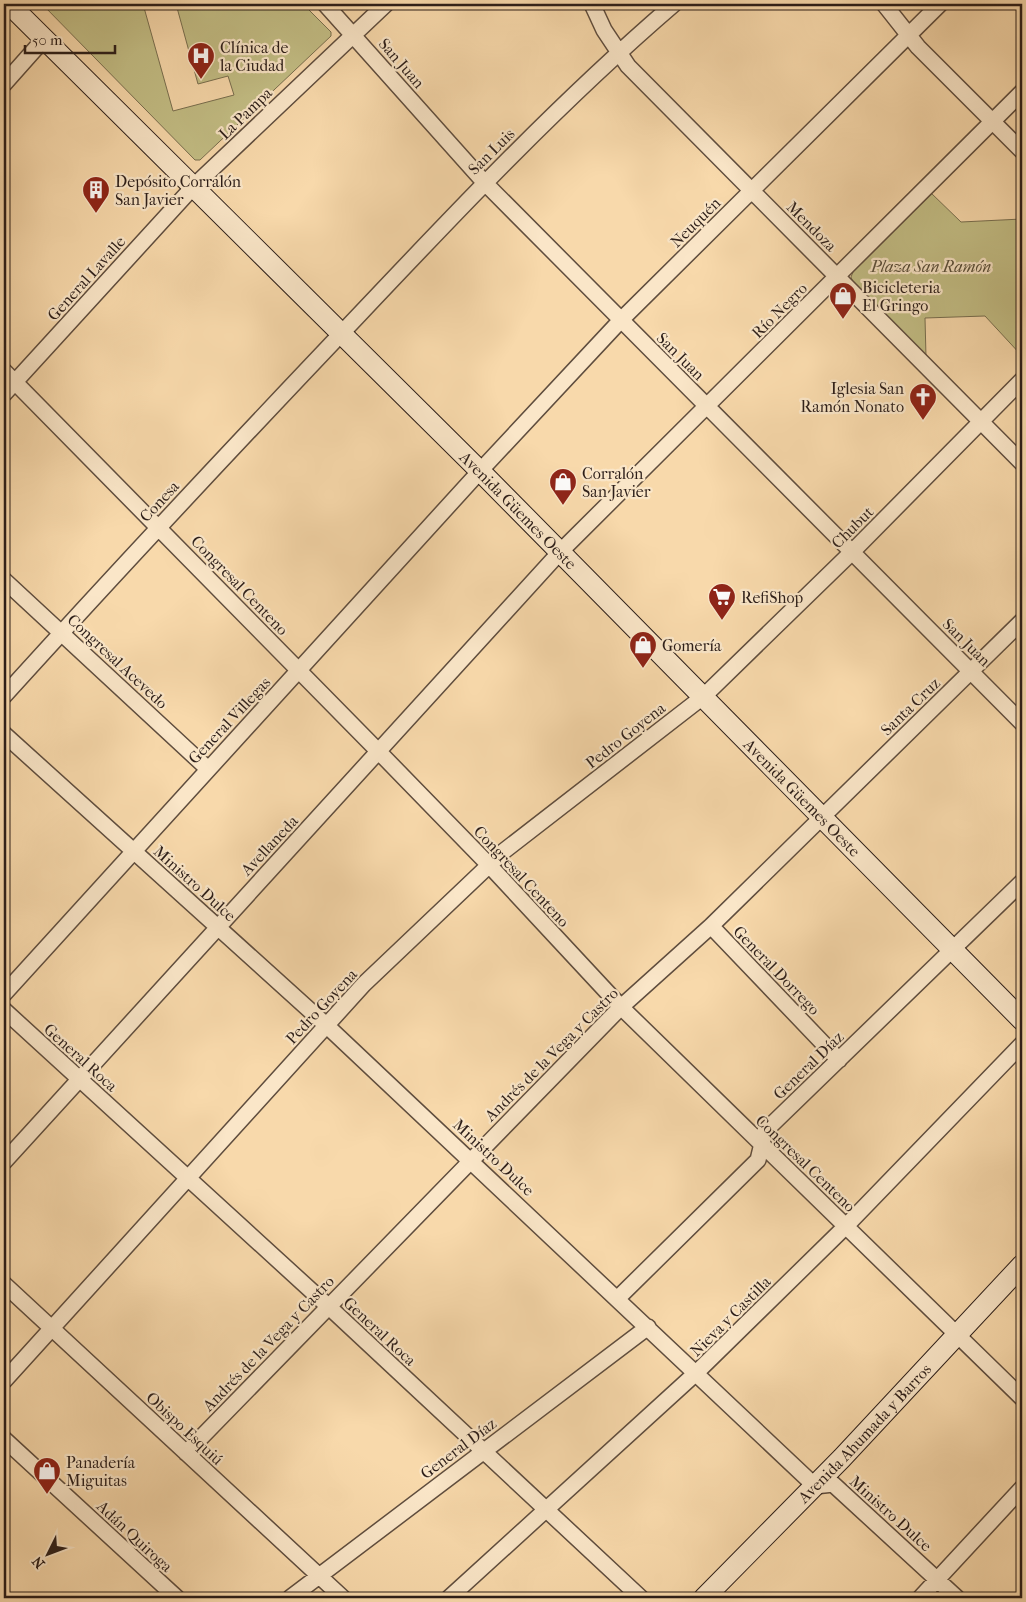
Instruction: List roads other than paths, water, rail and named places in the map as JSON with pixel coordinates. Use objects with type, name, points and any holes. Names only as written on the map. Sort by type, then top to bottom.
[{"type":"main road","name":"Avenida Güemes Oeste","points":[[9,4],[480,471],[823,816],[1022,1020]]},
{"type":"main road","name":"Avenida Ahumada y Barros","points":[[963,1338],[1022,1265]]},
{"type":"main road","name":"Avenida Ahumada y Barros","points":[[723,1598],[824,1485],[963,1338],[1022,1284]]},
{"type":"main road","name":"Avenida Ahumada y Barros","points":[[704,1598],[824,1485]]},
{"type":"street","name":"San Juan","points":[[325,4],[354,34],[484,182],[1022,723]]},
{"type":"street","name":"La Pampa","points":[[194,186],[386,4]]},
{"type":"street","name":"Mendoza","points":[[592,4],[617,53],[1022,462]]},
{"type":"street","name":"San Luis","points":[[342,333],[484,182],[617,53],[674,4]]},
{"type":"street","points":[[884,4],[909,35],[1022,151]]},
{"type":"street","name":"Neuquén","points":[[480,471],[621,320],[940,4]]},
{"type":"street","points":[[4,84],[44,39]]},
{"type":"street","name":"Río Negro","points":[[560,552],[1022,92]]},
{"type":"street","name":"General Lavalle","points":[[4,394],[9,376],[194,186]]},
{"type":"street","name":"Conesa","points":[[4,696],[158,527],[342,333]]},
{"type":"street","name":"Congresal Centeno","points":[[9,376],[489,865],[621,1007],[963,1338],[1022,1398]]},
{"type":"street","name":"Chubut","points":[[704,696],[852,552],[1022,380]]},
{"type":"street","name":"General Villegas","points":[[4,994],[133,850],[480,471]]},
{"type":"street","name":"Avellaneda","points":[[4,1162],[216,927],[379,752],[560,552]]},
{"type":"street","name":"Congresal Acevedo","points":[[4,580],[208,769]]},
{"type":"street","name":"Santa Cruz","points":[[823,816],[1022,620]]},
{"type":"street","name":"Pedro Goyena","points":[[4,1381],[364,984],[489,865],[704,696]]},
{"type":"street","name":"Ministro Dulce","points":[[4,734],[326,1025],[471,1159],[696,1373],[957,1598]]},
{"type":"street","name":"Andrés de la Vega y Castro","points":[[186,1453],[621,1007],[711,926],[823,816]]},
{"type":"street","name":"General Díaz","points":[[618,1298],[758,1160],[766,1131],[1022,882]]},
{"type":"street","name":"General Dorrego","points":[[711,926],[840,1060]]},
{"type":"street","name":"General Roca","points":[[4,1010],[328,1306],[641,1598]]},
{"type":"street","name":"Nieva y Castilla","points":[[449,1598],[696,1373],[846,1226],[1022,1044]]},
{"type":"street","name":"Obispo Esquiú","points":[[4,1284],[343,1598]]},
{"type":"street","name":"General Díaz","points":[[290,1598],[648,1327]]},
{"type":"street","name":"Adán Quiroga","points":[[5,1443],[177,1598]]},
{"type":"street","points":[[920,1598],[1022,1488]]},
{"type":"place","name":"Clínica de la Ciudad","points":[[201,80]]},
{"type":"place","name":"Depósito Corralón San Javier","points":[[96,214]]},
{"type":"place","name":"Bicicleteria El Gringo","points":[[843,320]]},
{"type":"place","name":"Iglesia San Ramón Nonato","points":[[923,421]]},
{"type":"place","name":"Corralón San Javier","points":[[563,506]]},
{"type":"place","name":"RefiShop","points":[[722,621]]},
{"type":"place","name":"Gomería","points":[[643,669]]},
{"type":"place","name":"Panadería Miguitas","points":[[47,1495]]},
{"type":"park label","name":"Plaza San Ramón","points":[[931,266]]}]
